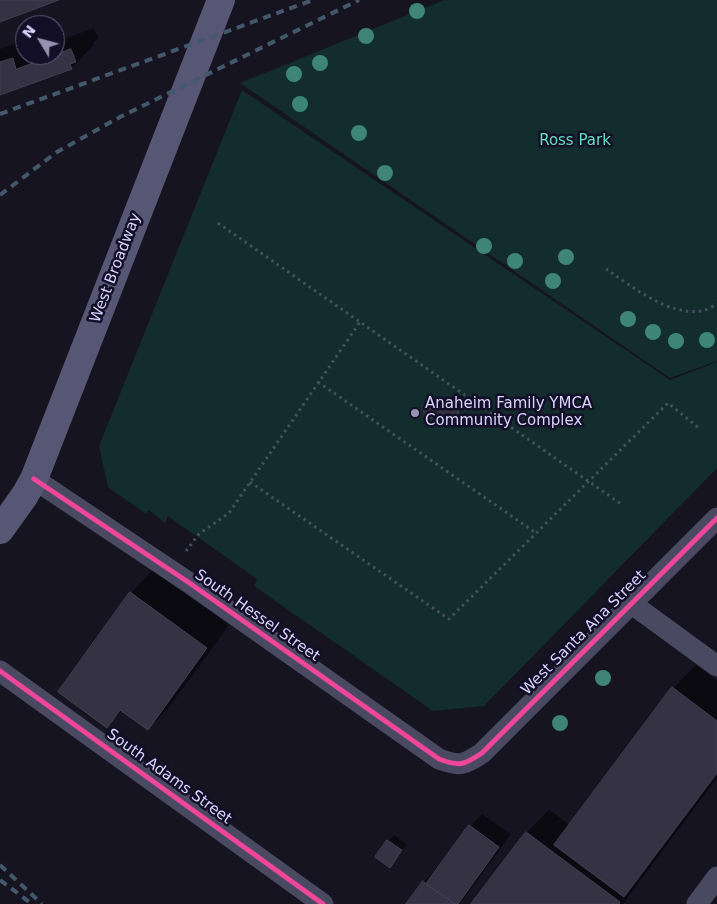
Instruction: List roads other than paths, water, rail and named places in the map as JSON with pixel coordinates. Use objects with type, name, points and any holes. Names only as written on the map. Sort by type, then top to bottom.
[{"type":"main road","name":"West Broadway","points":[[0,530],[34,480],[221,0]]},
{"type":"street","name":"South Hessel Street","points":[[34,480],[188,582],[439,760],[453,764],[467,763]]},
{"type":"street","name":"West Santa Ana Street","points":[[467,763],[482,753],[717,518]]},
{"type":"street","points":[[632,604],[717,666]]},
{"type":"street","name":"South Adams Street","points":[[0,671],[323,904]]},
{"type":"street","points":[[697,904],[717,877]]},
{"type":"railway","points":[[0,114],[313,0]]},
{"type":"railway","points":[[0,195],[57,152],[120,117],[359,0]]},
{"type":"railway","points":[[0,865],[42,904]]},
{"type":"railway","points":[[0,880],[32,904]]},
{"type":"place","name":"Anaheim Family YMCA Community Complex","points":[[415,413]]},
{"type":"park label","name":"Ross Park","points":[[575,141]]}]
